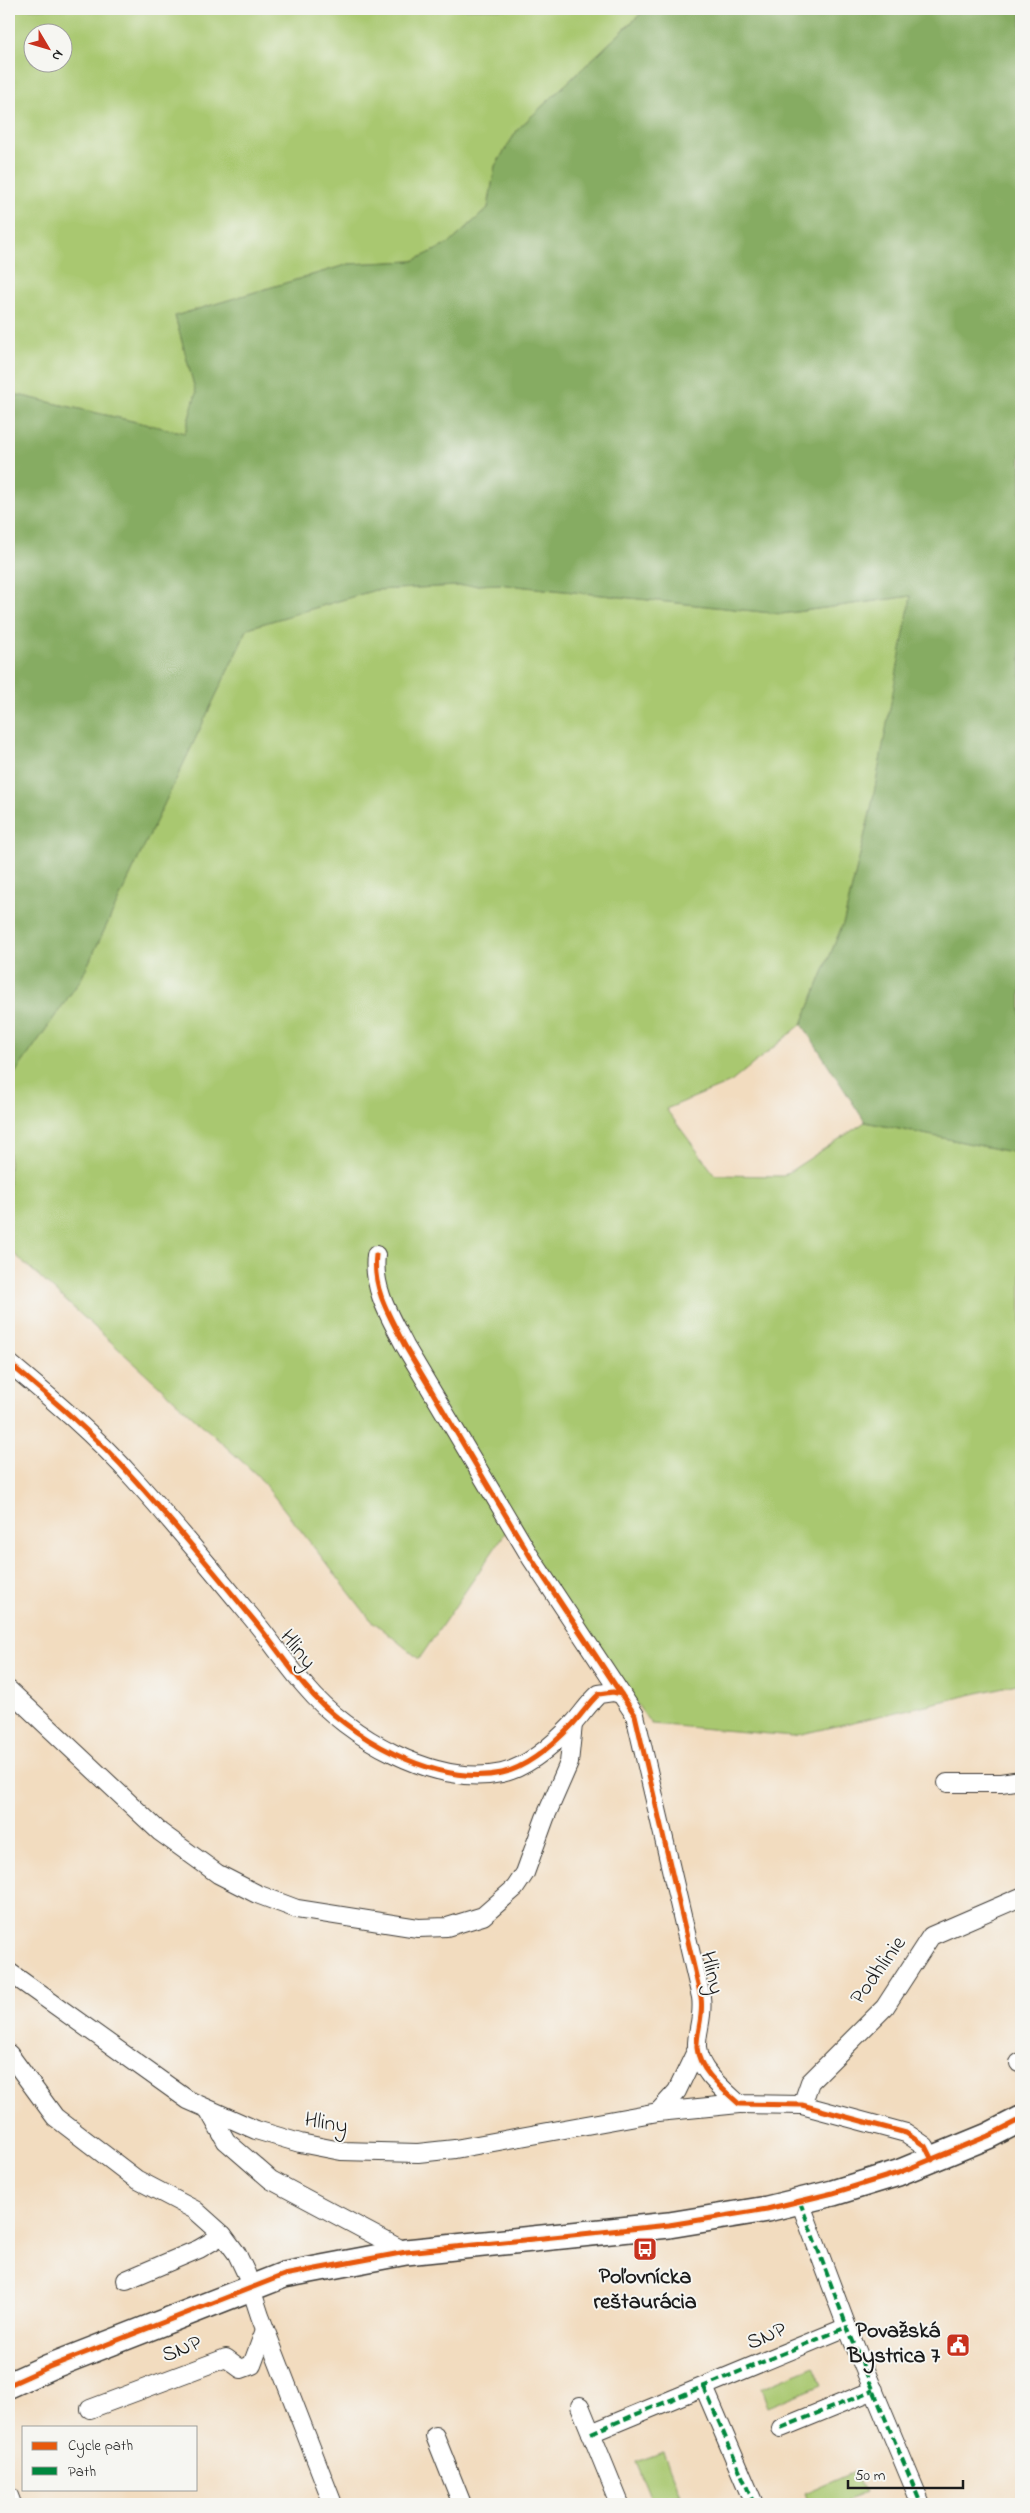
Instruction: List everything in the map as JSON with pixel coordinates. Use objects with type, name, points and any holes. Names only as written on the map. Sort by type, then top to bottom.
[{"type":"main road","points":[[9,2385],[252,2287],[284,2276],[406,2252],[670,2225],[800,2202],[876,2180],[932,2160],[1021,2120]]},
{"type":"street","name":"Hliny","points":[[376,1256],[377,1286],[386,1310],[405,1346],[531,1558],[615,1682],[638,1721],[701,1997],[702,2020],[697,2049],[677,2092],[658,2112]]},
{"type":"street","name":"Hliny","points":[[9,1363],[53,1400],[134,1478],[248,1613],[306,1687],[324,1706],[359,1733],[384,1748],[425,1766],[458,1775],[486,1775],[504,1772],[533,1758],[573,1724],[599,1694],[613,1692],[621,1694]]},
{"type":"street","points":[[9,1690],[160,1832],[218,1874],[257,1894],[297,1909],[418,1928],[447,1927],[483,1916],[515,1888],[525,1873],[545,1818],[566,1770],[572,1744],[573,1724]]},
{"type":"street","points":[[947,1783],[1002,1783],[1021,1780]]},
{"type":"street","name":"Podhlinie","points":[[802,2105],[810,2082],[885,2007],[931,1936],[1021,1897]]},
{"type":"street","name":"Hliny","points":[[9,1972],[165,2085],[209,2111],[256,2130],[300,2143],[342,2151],[418,2153],[455,2149],[658,2112],[739,2104],[802,2105],[906,2133],[925,2146],[932,2160]]},
{"type":"street","points":[[697,2049],[714,2080],[739,2104]]},
{"type":"street","points":[[9,2054],[55,2117],[136,2179],[194,2210],[223,2235],[237,2254],[252,2287],[265,2330],[333,2504]]},
{"type":"street","points":[[209,2111],[226,2141],[271,2180],[406,2252]]},
{"type":"street","points":[[800,2202],[847,2327],[921,2504]]},
{"type":"street","points":[[126,2280],[199,2249],[223,2235]]},
{"type":"street","name":"SNP","points":[[591,2432],[847,2327]]},
{"type":"street","name":"SNP","points":[[90,2409],[226,2358],[241,2369],[252,2365],[265,2330]]},
{"type":"street","points":[[704,2387],[754,2504]]},
{"type":"street","points":[[781,2428],[874,2390]]},
{"type":"street","points":[[580,2406],[620,2504]]},
{"type":"street","points":[[435,2436],[462,2504]]},
{"type":"street","points":[[9,2496],[12,2504]]},
{"type":"green space","points":[[9,9],[646,9],[518,129],[495,166],[488,208],[450,243],[413,261],[349,264],[175,316],[196,393],[185,433],[9,393]]},
{"type":"green space","points":[[646,9],[1021,9],[1021,1154],[865,1122],[802,1024],[844,921],[871,809],[911,596],[781,614],[498,584],[375,590],[248,628],[81,979],[9,1082],[9,393],[185,433],[196,393],[175,316],[349,264],[413,261],[450,243],[488,208],[495,166],[518,129]]},
{"type":"green space","points":[[498,584],[781,614],[912,596],[871,809],[844,921],[802,1024],[731,1082],[666,1109],[715,1175],[783,1176],[865,1122],[1021,1154],[1021,1683],[793,1736],[651,1724],[510,1526],[419,1659],[370,1619],[258,1476],[9,1249],[9,1082],[81,979],[248,628],[375,590]]},
{"type":"green space","points":[[814,2366],[822,2385],[768,2407],[761,2388]]},
{"type":"green space","points":[[663,2452],[680,2495],[653,2504],[636,2462]]},
{"type":"green space","points":[[856,2471],[865,2493],[839,2504],[809,2504],[805,2493]]},
{"type":"marked path","points":[[800,2202],[847,2327],[921,2504]]},
{"type":"marked path","points":[[591,2433],[847,2327]]},
{"type":"marked path","points":[[704,2387],[754,2504]]},
{"type":"marked path","points":[[781,2428],[874,2390]]},
{"type":"cycle path","points":[[376,1255],[375,1267],[379,1291],[405,1346],[531,1558],[635,1715],[701,1997],[702,2005],[697,2048],[702,2064],[713,2079],[739,2104],[802,2105],[906,2133],[925,2146],[932,2160]]},
{"type":"cycle path","points":[[9,1363],[73,1418],[119,1463],[149,1495],[255,1621],[306,1687],[324,1706],[369,1740],[395,1754],[422,1765],[449,1772],[476,1775],[502,1773],[531,1760],[558,1739],[599,1694],[613,1692],[621,1694]]},
{"type":"cycle path","points":[[9,2385],[49,2367],[284,2275],[406,2252],[669,2225],[767,2209],[833,2193],[898,2173],[988,2136],[1021,2119]]},
{"type":"place","name":"Poľovnícka reštaurácia","points":[[645,2249]]},
{"type":"place","name":"Považská Bystrica 7","points":[[958,2345]]}]
